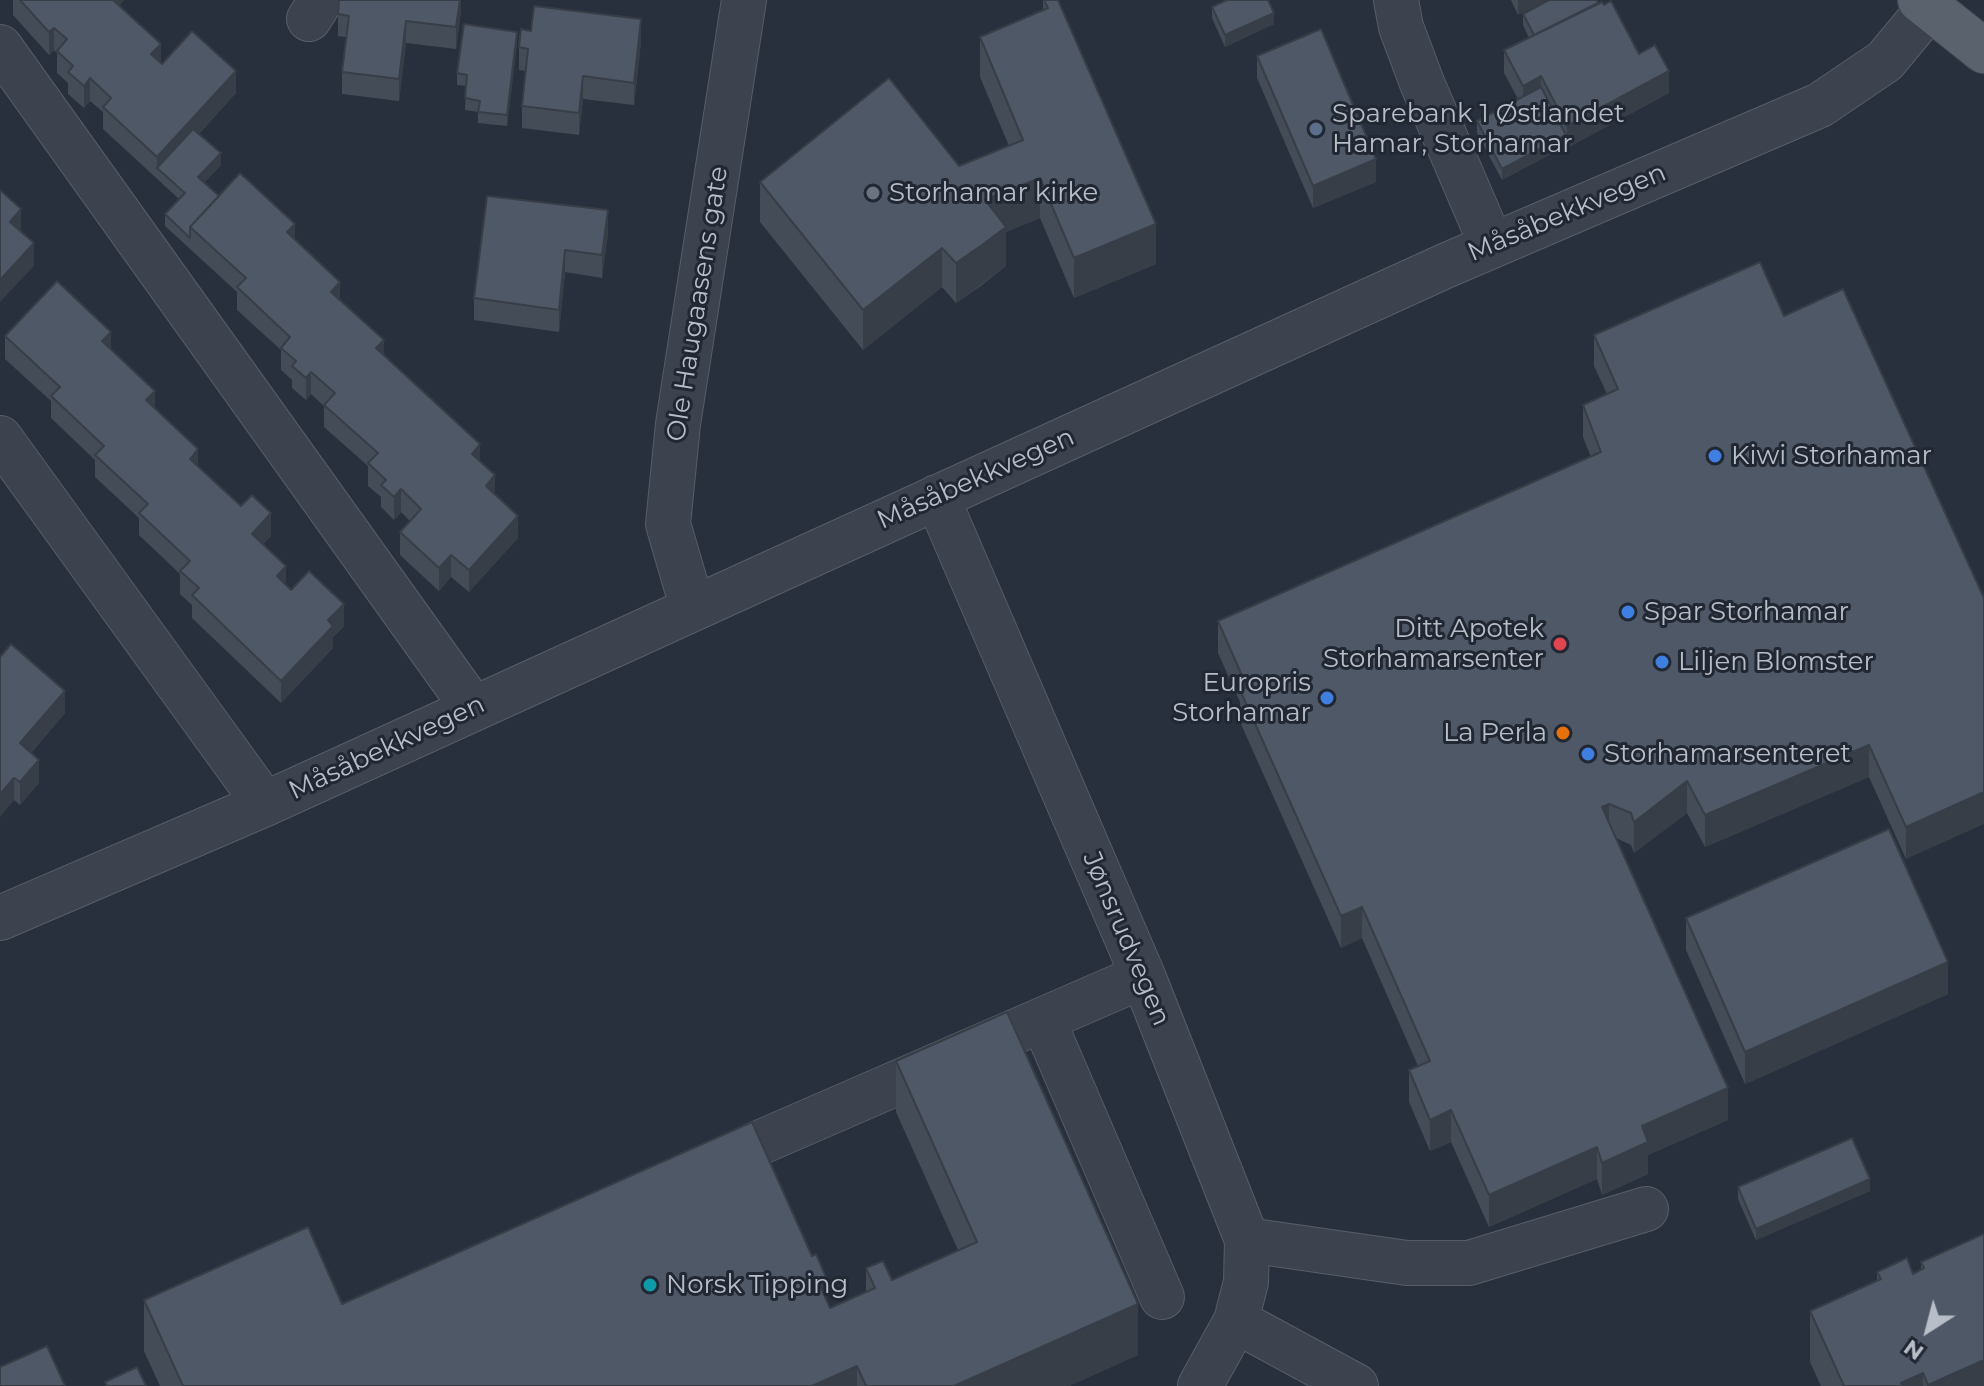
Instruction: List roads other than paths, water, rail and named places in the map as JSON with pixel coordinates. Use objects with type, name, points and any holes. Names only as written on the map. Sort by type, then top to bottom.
[{"type":"main road","points":[[1925,4],[1984,51]]},
{"type":"street","name":"Ole Haugaasens gate","points":[[692,606],[668,524],[678,424],[744,0]]},
{"type":"street","points":[[1396,0],[1401,27],[1422,83],[1492,246]]},
{"type":"street","name":"Måsåbekkvegen","points":[[0,918],[265,804],[692,606],[1492,246],[1820,105],[1885,61],[1925,4]]},
{"type":"street","points":[[0,47],[473,708]]},
{"type":"street","points":[[0,438],[265,804]]},
{"type":"street","name":"Jønsrudvegen","points":[[937,497],[1143,976],[1247,1240],[1246,1282],[1236,1321],[1200,1386]]},
{"type":"street","points":[[752,1146],[1143,976]]},
{"type":"street","points":[[1043,1020],[1162,1297]]},
{"type":"street","points":[[1247,1240],[1407,1263],[1469,1263],[1646,1209]]},
{"type":"street","points":[[1236,1321],[1356,1386]]},
{"type":"place","name":"Sparebank 1 Østlandet Hamar, Storhamar","points":[[1316,129]]},
{"type":"place","name":"Storhamar kirke","points":[[873,193]]},
{"type":"place","name":"Kiwi Storhamar","points":[[1715,456]]},
{"type":"place","name":"Spar Storhamar","points":[[1628,612]]},
{"type":"place","name":"Ditt Apotek Storhamarsenter","points":[[1560,644]]},
{"type":"place","name":"Liljen Blomster","points":[[1662,662]]},
{"type":"place","name":"Europris Storhamar","points":[[1327,698]]},
{"type":"place","name":"La Perla","points":[[1563,733]]},
{"type":"place","name":"Storhamarsenteret","points":[[1588,754]]},
{"type":"place","name":"Norsk Tipping","points":[[650,1285]]}]
